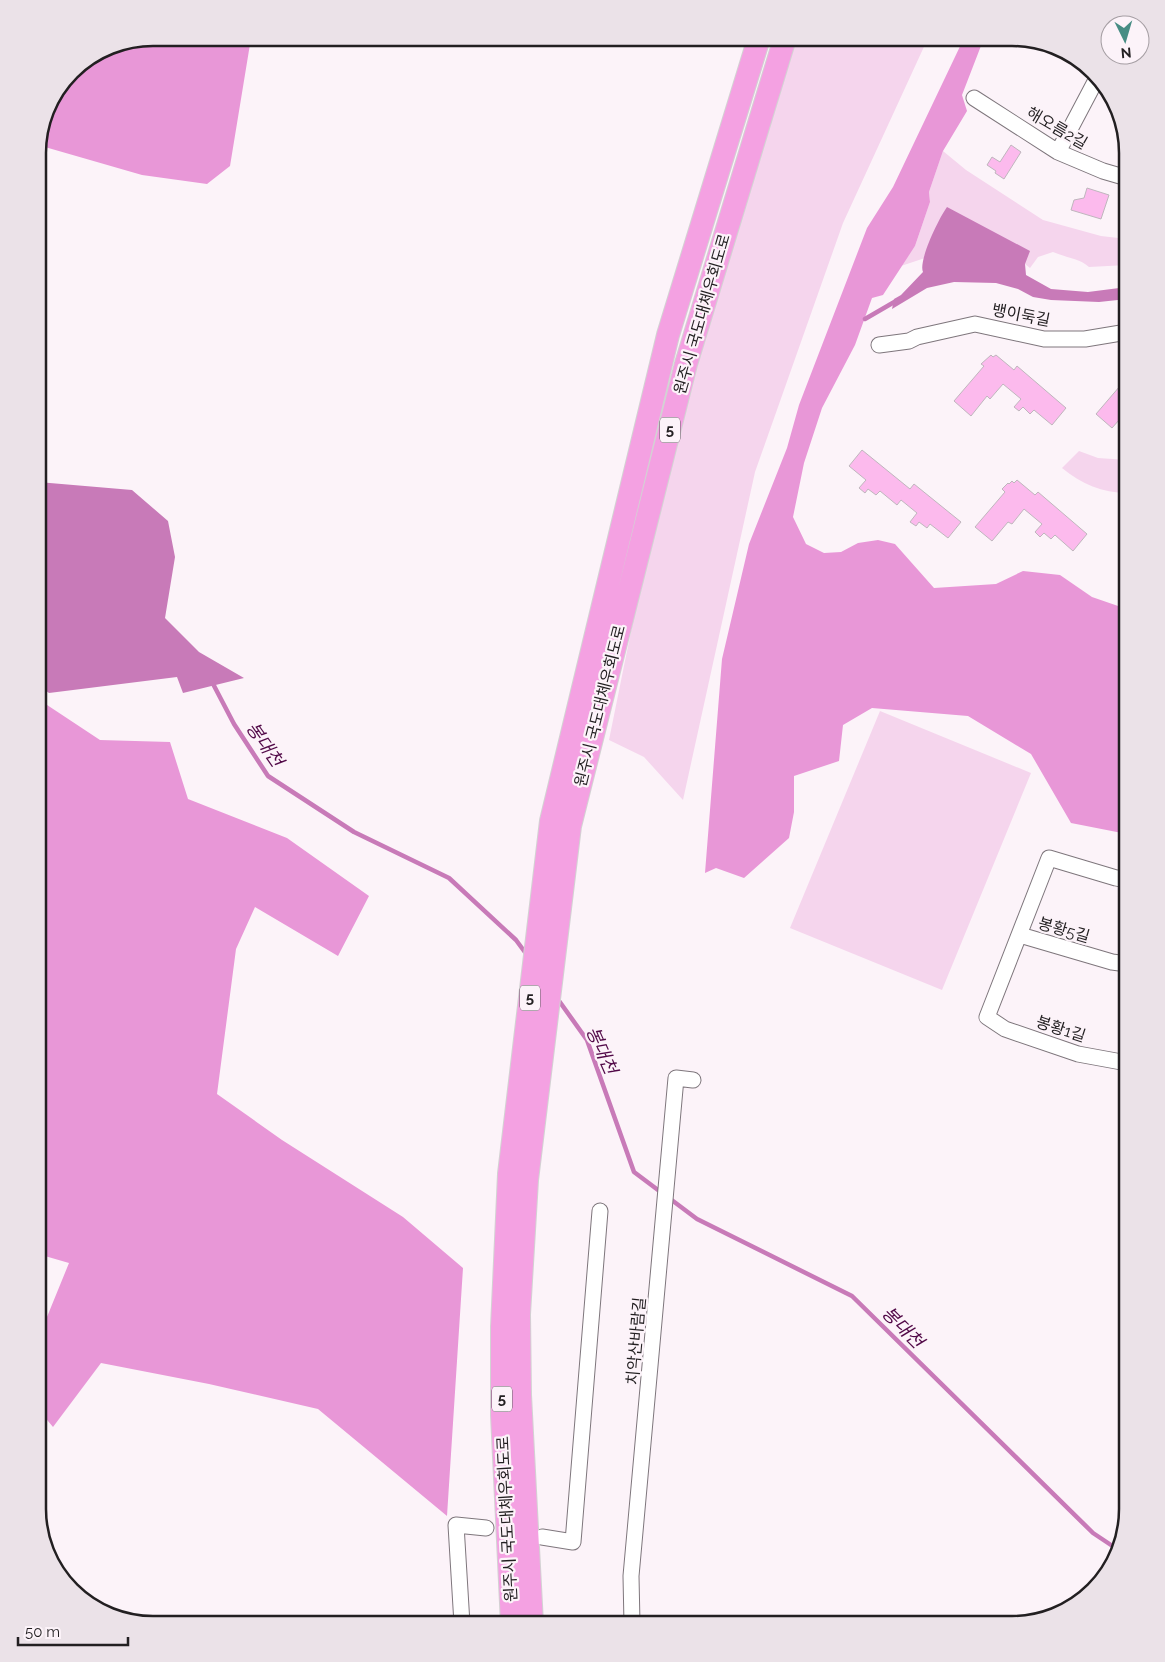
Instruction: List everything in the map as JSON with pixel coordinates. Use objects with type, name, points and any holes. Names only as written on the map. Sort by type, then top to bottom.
[{"type":"highway","name":"원주시 국도대체우회도로","points":[[560,824],[668,335],[757,46]]},
{"type":"highway","name":"원주시 국도대체우회도로","points":[[560,824],[686,364],[783,46]]},
{"type":"highway","name":"5","points":[[518,1177],[560,824]]},
{"type":"highway","name":"원주시 국도대체우회도로","points":[[512,1616],[502,1405],[502,1327],[518,1177]]},
{"type":"highway","name":"원주시 국도대체우회도로","points":[[518,1177],[520,1395],[532,1616]]},
{"type":"street","points":[[1058,152],[1094,85]]},
{"type":"street","name":"해오름2길","points":[[974,98],[1058,152],[1103,171],[1119,175]]},
{"type":"street","name":"뱅이둑길","points":[[879,345],[909,341],[917,337],[975,324],[1044,339],[1086,339],[1119,334]]},
{"type":"street","points":[[1020,935],[1049,858],[1119,878]]},
{"type":"street","name":"봉황5길","points":[[1020,935],[1119,963]]},
{"type":"street","name":"봉황1길","points":[[1020,935],[987,1017],[1005,1028],[1078,1054],[1119,1061]]},
{"type":"street","name":"치악산바람길","points":[[632,1616],[631,1576],[676,1078],[693,1080]]},
{"type":"street","points":[[542,1537],[573,1542],[600,1211]]},
{"type":"street","points":[[462,1616],[456,1525],[486,1528]]},
{"type":"shaded area","points":[[146,46],[250,46],[230,166],[207,184],[142,175],[46,147],[54,112],[68,88],[88,68],[112,54],[133,48]]},
{"type":"shaded area","points":[[791,46],[924,46],[843,223],[755,472],[683,800],[644,757],[609,740],[658,498]]},
{"type":"shaded area","points":[[960,46],[981,46],[962,95],[967,111],[943,151],[929,192],[930,202],[915,246],[883,295],[872,298],[855,345],[822,408],[804,463],[793,517],[806,544],[824,553],[841,552],[858,543],[878,540],[895,544],[934,588],[996,584],[1023,571],[1060,575],[1092,597],[1119,606],[1119,832],[1071,823],[1031,754],[968,716],[872,708],[843,725],[839,761],[794,776],[794,812],[789,838],[744,878],[716,868],[705,873],[722,659],[749,544],[787,448],[799,405],[867,228],[893,187]]},
{"type":"shaded area","points":[[943,151],[966,170],[1043,220],[1101,236],[1119,238],[1119,265],[1089,267],[1077,260],[1053,252],[1038,257],[1030,268],[1025,264],[925,258],[901,266],[915,246],[930,202],[929,192]]},
{"type":"shaded area","points":[[947,207],[1030,251],[1025,264],[1026,275],[1051,289],[1088,292],[1119,288],[1119,300],[1099,302],[1051,300],[1033,297],[1018,289],[996,283],[954,282],[927,288],[892,309],[894,299],[901,295],[923,272],[922,266],[926,250]]},
{"type":"shaded area","points":[[1079,451],[1098,458],[1119,459],[1119,493],[1101,489],[1077,479],[1062,468]]},
{"type":"shaded area","points":[[46,483],[132,490],[168,521],[175,557],[165,618],[199,652],[244,678],[183,693],[177,677],[49,693],[46,691]]},
{"type":"shaded area","points":[[46,704],[100,740],[170,742],[188,799],[287,838],[369,896],[338,956],[255,907],[236,949],[217,1094],[282,1140],[403,1217],[463,1268],[447,1516],[318,1409],[209,1384],[101,1363],[53,1427],[46,1419],[46,1319],[69,1263],[46,1256]]},
{"type":"shaded area","points":[[880,711],[1031,773],[942,990],[790,928]]},
{"type":"building","points":[[1011,145],[1021,152],[1004,179],[987,165],[992,157],[1000,162]]},
{"type":"building","points":[[1087,188],[1109,195],[1101,219],[1071,210],[1074,200],[1084,198]]},
{"type":"building","points":[[991,355],[993,357],[996,355],[1014,370],[1017,366],[1066,408],[1052,425],[1034,410],[1030,414],[1023,407],[1019,411],[1014,407],[1021,399],[1003,384],[990,399],[987,396],[971,416],[954,401],[984,366],[981,364]]},
{"type":"building","points":[[1119,387],[1119,420],[1112,428],[1096,414]]},
{"type":"building","points":[[862,450],[910,489],[914,484],[961,522],[948,538],[930,524],[927,528],[919,522],[916,526],[910,522],[917,513],[901,500],[897,505],[880,491],[876,495],[868,489],[865,493],[859,488],[866,480],[849,466]]},
{"type":"building","points":[[1017,480],[1035,495],[1038,492],[1087,534],[1073,551],[1055,535],[1051,539],[1044,533],[1040,537],[1035,532],[1042,524],[1024,509],[1012,524],[1008,522],[992,541],[975,527],[1005,492],[1002,489],[1008,483],[1012,481],[1014,483]]},
{"type":"waterway","points":[[865,319],[896,301]]},
{"type":"waterway","name":"봉대천","points":[[211,680],[234,724],[268,776],[354,832],[449,878],[516,940],[527,955]]},
{"type":"waterway","name":"봉대천","points":[[557,998],[587,1040],[634,1172],[662,1193]]},
{"type":"waterway","name":"봉대천","points":[[669,1198],[697,1219],[852,1296],[1093,1533],[1112,1546]]}]
